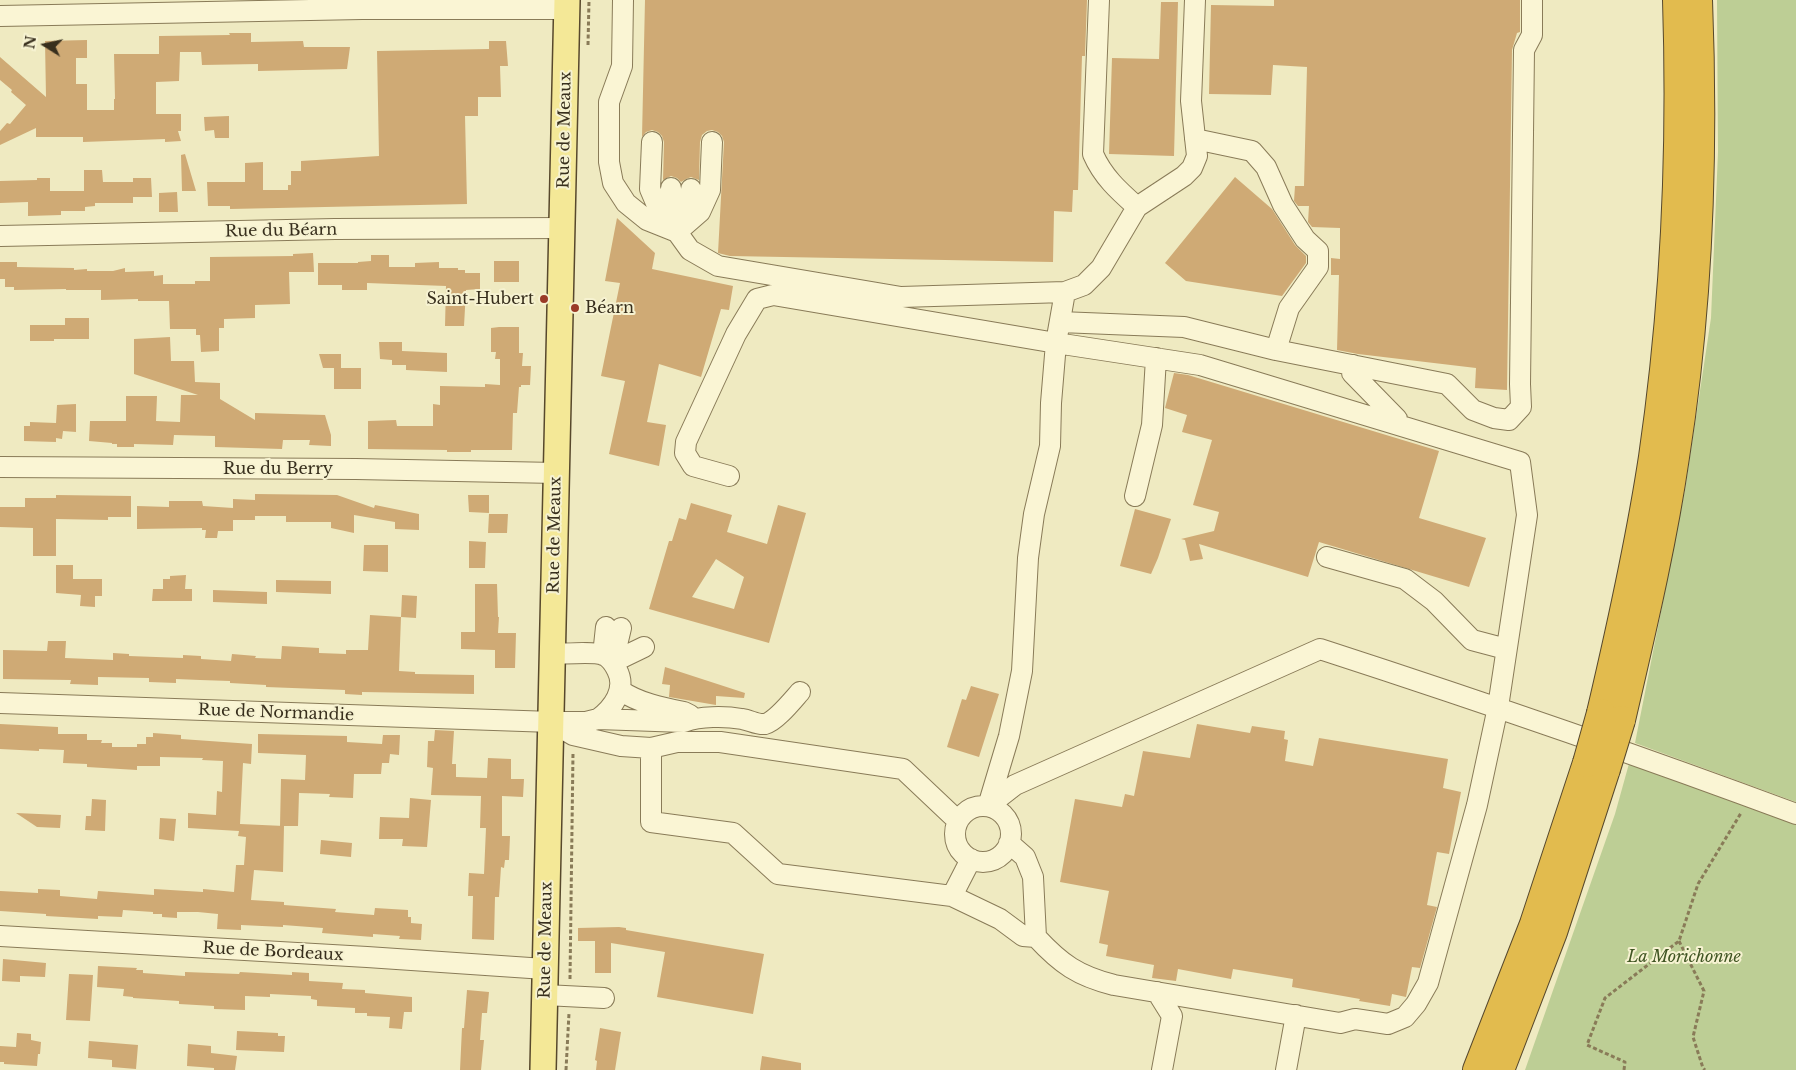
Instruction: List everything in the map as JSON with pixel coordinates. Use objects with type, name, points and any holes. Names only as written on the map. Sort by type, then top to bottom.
[{"type":"highway","points":[[1611,717],[1620,631],[1653,457],[1666,358],[1677,183],[1679,51],[1677,0]]},
{"type":"highway","points":[[1500,1070],[1553,932],[1597,766],[1661,542],[1676,456],[1694,285],[1698,204],[1700,62],[1698,0]]},
{"type":"highway","points":[[1477,1070],[1597,766]]},
{"type":"main road","name":"Rue de Meaux","points":[[543,1070],[563,228],[575,3]]},
{"type":"street","points":[[0,4],[3,0]]},
{"type":"street","points":[[623,0],[622,66],[609,102],[609,162],[613,183],[626,203],[647,220],[677,232]]},
{"type":"street","points":[[1099,0],[1093,154],[1099,168],[1107,179],[1137,207]]},
{"type":"street","points":[[652,142],[650,190],[659,210],[690,250],[718,266],[901,297],[1065,292],[1084,285],[1101,268],[1137,207],[1184,176],[1192,168],[1197,156],[1191,102],[1195,0]]},
{"type":"street","points":[[1060,322],[1184,327],[1276,350],[1447,384],[1473,410],[1494,418],[1509,420],[1522,407],[1520,384],[1524,50],[1532,35],[1532,0]]},
{"type":"street","points":[[0,16],[575,3]]},
{"type":"street","points":[[1195,139],[1252,151],[1266,167],[1283,205],[1306,239],[1318,251],[1318,267],[1290,308],[1276,350]]},
{"type":"street","points":[[677,232],[700,212],[710,190],[712,142]]},
{"type":"street","points":[[677,232],[691,202],[681,189]]},
{"type":"street","name":"Rue du Béarn","points":[[0,236],[335,229],[563,228]]},
{"type":"street","points":[[988,806],[1009,736],[1022,671],[1028,558],[1034,514],[1050,446],[1051,402],[1056,344],[1065,292]]},
{"type":"street","points":[[729,476],[692,466],[685,453],[686,442],[736,334],[757,299],[773,295],[1056,344],[1200,365],[1520,462],[1527,515],[1498,707],[1477,805],[1428,983],[1416,1004],[1405,1017],[1388,1024],[1355,1019],[1340,1023],[1114,985],[1090,979],[1068,968],[1036,937],[1034,877],[1025,857],[1009,843]]},
{"type":"street","points":[[1135,496],[1152,425],[1156,358]]},
{"type":"street","points":[[1353,365],[1352,373],[1397,419],[1396,424]]},
{"type":"street","name":"Rue du Berry","points":[[0,467],[356,469],[556,473]]},
{"type":"street","points":[[1327,557],[1405,579],[1434,600],[1472,640],[1506,649]]},
{"type":"street","points":[[598,720],[610,711],[620,690],[620,676],[608,659],[613,628]]},
{"type":"street","points":[[553,654],[608,659],[644,647]]},
{"type":"street","points":[[988,806],[1015,785],[1320,649],[1662,763],[1796,814]]},
{"type":"street","points":[[620,690],[644,702],[684,712],[696,718],[761,714],[767,711],[774,702]]},
{"type":"street","points":[[737,716],[759,724],[766,724],[774,719],[800,692]]},
{"type":"street","name":"Rue de Normandie","points":[[0,704],[552,722],[598,720],[684,722],[696,718]]},
{"type":"street","points":[[552,722],[573,735],[621,746],[652,748],[677,742],[720,742],[903,770],[958,821]]},
{"type":"street","points":[[652,748],[651,822],[733,833],[778,874],[952,896],[1000,919],[1022,936],[1036,937]]},
{"type":"street","points":[[988,806],[997,809],[1004,816],[1009,824],[1011,834],[1009,843],[997,858],[980,862],[963,854],[955,838],[955,829],[963,813],[970,808],[988,806]]},
{"type":"street","points":[[952,896],[971,859]]},
{"type":"street","name":"Rue de Bordeaux","points":[[0,936],[545,969]]},
{"type":"street","points":[[1157,992],[1172,1016],[1162,1070]]},
{"type":"street","points":[[545,995],[604,998]]},
{"type":"street","points":[[1286,1070],[1296,1015]]},
{"type":"path","points":[[575,3],[588,50]]},
{"type":"path","points":[[566,1070],[570,996],[573,735]]},
{"type":"path","points":[[1624,1070],[1625,1062],[1587,1045],[1605,998],[1679,941],[1698,884],[1751,797]]},
{"type":"path","points":[[1679,941],[1704,991],[1693,1037],[1703,1068],[1706,1070]]},
{"type":"green space","points":[[1717,0],[1796,0],[1796,802],[1635,743],[1685,490],[1711,318],[1718,152]]},
{"type":"green space","name":"La Morichonne","points":[[1630,760],[1796,822],[1796,1070],[1525,1070],[1615,814]]},
{"type":"building","points":[[645,0],[1087,0],[1085,56],[1082,56],[1078,190],[1073,190],[1072,212],[1054,211],[1053,262],[730,256],[718,253],[724,142],[722,136],[712,130],[702,135],[700,142],[699,180],[691,177],[681,182],[671,176],[663,180],[664,142],[662,136],[652,130],[646,132],[642,137]]},
{"type":"building","points":[[1274,0],[1520,0],[1520,32],[1517,33],[1512,50],[1507,390],[1475,388],[1476,368],[1337,350],[1339,275],[1331,275],[1331,258],[1340,259],[1340,228],[1312,227],[1308,222],[1309,206],[1298,206],[1294,201],[1295,186],[1304,186],[1307,67],[1273,65],[1271,95],[1209,94],[1211,5],[1274,6]]},
{"type":"building","points":[[1161,2],[1178,2],[1174,156],[1109,154],[1112,58],[1159,59]]},
{"type":"building","points":[[229,33],[251,33],[251,42],[303,41],[304,47],[350,47],[347,69],[258,71],[258,64],[202,65],[201,52],[180,52],[179,81],[156,82],[156,114],[181,114],[181,131],[178,131],[181,141],[165,142],[165,139],[83,142],[83,137],[36,137],[36,128],[0,145],[0,131],[7,123],[10,124],[26,105],[0,80],[0,57],[46,97],[45,41],[87,40],[87,58],[76,58],[76,84],[87,84],[87,110],[114,110],[114,54],[159,54],[159,36],[230,35]]},
{"type":"building","points":[[489,41],[506,41],[508,66],[500,66],[501,97],[478,97],[478,116],[465,116],[467,204],[230,209],[230,206],[208,206],[207,182],[245,182],[245,163],[263,162],[263,190],[288,190],[288,185],[291,185],[291,171],[301,171],[301,161],[379,156],[377,51],[489,49]]},
{"type":"building","points":[[229,116],[229,138],[215,138],[214,130],[205,131],[204,117]]},
{"type":"building","points":[[185,154],[196,191],[182,191],[181,155]]},
{"type":"building","points":[[84,170],[102,170],[103,182],[133,182],[133,178],[151,178],[152,197],[133,197],[133,203],[95,203],[95,206],[85,207],[85,211],[61,211],[61,215],[28,216],[28,202],[0,203],[0,181],[50,178],[50,191],[84,191]]},
{"type":"building","points":[[1235,177],[1272,209],[1295,245],[1306,256],[1306,263],[1282,296],[1186,281],[1165,263]]},
{"type":"building","points":[[177,192],[178,212],[159,212],[159,193]]},
{"type":"building","points":[[617,218],[655,253],[652,269],[733,286],[729,310],[721,309],[701,377],[659,364],[647,422],[666,425],[659,466],[609,454],[625,381],[601,376],[620,283],[605,281]]},
{"type":"building","points":[[313,253],[314,272],[289,272],[290,304],[255,305],[255,318],[224,319],[224,328],[219,328],[219,351],[201,352],[200,335],[196,335],[196,329],[170,329],[169,301],[138,301],[138,299],[101,300],[101,290],[14,290],[14,287],[5,287],[5,279],[0,279],[0,262],[17,262],[17,267],[74,268],[74,270],[87,269],[87,271],[113,271],[125,268],[125,272],[154,271],[154,276],[163,275],[163,284],[195,284],[195,281],[210,281],[210,257],[293,256],[293,254]]},
{"type":"building","points":[[371,255],[389,255],[389,267],[415,267],[415,263],[439,262],[439,268],[458,268],[458,270],[465,270],[465,273],[480,273],[480,289],[466,290],[464,326],[445,326],[446,286],[367,283],[367,290],[342,290],[342,285],[318,285],[318,263],[358,263],[371,261]]},
{"type":"building","points":[[494,261],[519,261],[519,282],[494,282]]},
{"type":"building","points":[[65,318],[89,318],[89,339],[30,341],[30,325],[65,325]]},
{"type":"building","points":[[519,327],[519,353],[523,353],[522,366],[531,366],[530,385],[521,385],[519,387],[517,413],[513,413],[512,450],[447,452],[447,450],[368,449],[368,421],[396,420],[397,426],[433,426],[433,404],[440,405],[440,386],[485,387],[485,384],[500,385],[500,359],[495,359],[496,352],[491,352],[491,328]]},
{"type":"building","points":[[170,337],[171,361],[194,361],[195,382],[220,383],[220,399],[255,420],[255,413],[325,415],[331,435],[331,446],[309,445],[310,440],[283,440],[282,449],[215,447],[215,436],[174,435],[173,445],[134,444],[134,447],[117,447],[117,444],[89,441],[90,421],[126,421],[126,396],[157,396],[156,421],[180,422],[181,395],[198,395],[134,374],[134,339]]},
{"type":"building","points":[[379,342],[402,342],[402,351],[447,353],[447,372],[406,370],[406,365],[392,365],[392,360],[380,359]]},
{"type":"building","points":[[319,354],[341,354],[341,368],[361,368],[361,389],[334,389],[334,368],[323,368]]},
{"type":"building","points":[[1174,373],[1188,375],[1439,451],[1419,518],[1486,538],[1469,587],[1319,542],[1308,577],[1199,544],[1203,559],[1190,561],[1185,540],[1181,539],[1214,531],[1219,512],[1193,505],[1212,440],[1182,432],[1187,415],[1165,408]]},
{"type":"building","points":[[76,404],[76,432],[63,431],[62,439],[56,438],[56,442],[24,441],[24,426],[30,426],[30,422],[56,423],[57,405]]},
{"type":"building","points":[[255,494],[337,495],[374,508],[375,505],[419,514],[419,530],[395,529],[395,522],[354,515],[354,533],[331,528],[331,522],[286,522],[286,516],[255,516],[255,520],[233,520],[233,531],[218,531],[217,538],[205,538],[206,530],[202,530],[202,528],[137,529],[137,506],[169,507],[169,501],[202,501],[203,506],[233,508],[233,499],[255,500]]},
{"type":"building","points":[[56,495],[131,496],[131,517],[108,517],[108,520],[56,519],[56,556],[33,556],[33,528],[0,527],[0,507],[25,507],[25,498],[56,498]]},
{"type":"building","points":[[468,495],[489,495],[489,513],[469,512]]},
{"type":"building","points":[[691,503],[732,515],[727,532],[767,544],[778,505],[806,513],[769,643],[649,609],[669,541],[672,541],[679,518],[686,520]],"holes":[[[716,559],[744,577],[734,609],[692,597]]]},
{"type":"building","points":[[1135,509],[1171,519],[1151,574],[1120,566]]},
{"type":"building","points":[[489,514],[508,514],[507,533],[488,533]]},
{"type":"building","points":[[469,541],[486,542],[485,568],[469,568]]},
{"type":"building","points":[[364,545],[388,545],[388,572],[363,571]]},
{"type":"building","points":[[56,565],[73,565],[73,579],[102,579],[102,596],[95,596],[95,607],[80,606],[81,595],[56,593]]},
{"type":"building","points":[[186,575],[185,589],[192,589],[192,601],[152,601],[153,589],[163,589],[163,579],[170,579],[170,576]]},
{"type":"building","points":[[276,580],[331,581],[331,594],[276,592]]},
{"type":"building","points":[[475,584],[497,584],[498,633],[516,633],[515,668],[495,668],[495,650],[461,649],[461,632],[475,632]]},
{"type":"building","points":[[213,590],[267,592],[267,604],[213,602]]},
{"type":"building","points":[[402,595],[417,596],[416,618],[401,617]]},
{"type":"building","points":[[370,615],[401,617],[399,671],[415,672],[415,674],[474,675],[474,694],[362,692],[362,695],[345,694],[345,690],[266,687],[266,685],[230,683],[230,681],[176,679],[176,683],[149,682],[149,678],[98,677],[98,685],[70,684],[71,680],[3,679],[3,650],[47,651],[48,641],[66,641],[65,658],[113,660],[113,653],[129,654],[129,656],[183,658],[183,655],[201,656],[201,659],[231,661],[232,654],[256,656],[255,658],[281,659],[282,646],[319,648],[319,653],[346,654],[346,650],[368,650]]},
{"type":"building","points":[[665,667],[745,693],[744,698],[716,696],[716,705],[669,697],[670,685],[662,684]]},
{"type":"building","points":[[971,686],[999,694],[979,757],[947,747],[962,699],[966,700]]},
{"type":"building","points":[[0,724],[58,727],[58,734],[87,734],[87,740],[102,740],[101,743],[112,743],[112,747],[137,747],[137,744],[146,744],[146,737],[153,737],[153,733],[181,735],[181,739],[252,744],[251,764],[243,763],[240,824],[284,826],[283,872],[254,870],[251,900],[284,902],[284,905],[336,909],[335,912],[374,915],[375,908],[408,910],[408,917],[411,917],[411,923],[422,924],[421,940],[399,939],[400,936],[373,934],[373,937],[322,933],[323,928],[283,925],[283,927],[241,925],[241,930],[217,929],[218,914],[198,912],[177,912],[177,918],[162,917],[162,914],[153,914],[153,912],[123,910],[122,917],[98,916],[98,919],[0,911],[0,891],[38,893],[38,889],[60,890],[60,896],[97,899],[98,891],[154,895],[154,889],[203,892],[203,889],[234,892],[236,865],[244,865],[246,837],[238,836],[239,831],[188,828],[188,813],[216,815],[217,791],[222,792],[223,761],[202,760],[203,758],[160,757],[160,766],[137,766],[137,770],[87,767],[87,764],[63,763],[64,750],[0,749]]},
{"type":"building","points":[[1197,724],[1250,733],[1252,726],[1285,731],[1284,739],[1288,740],[1285,761],[1313,766],[1319,738],[1448,759],[1443,788],[1461,792],[1449,854],[1437,852],[1427,905],[1437,907],[1420,968],[1412,967],[1406,997],[1392,994],[1390,1006],[1359,1001],[1360,999],[1292,987],[1293,979],[1233,969],[1231,979],[1178,969],[1176,981],[1152,978],[1154,965],[1106,956],[1108,945],[1099,943],[1109,891],[1060,882],[1075,799],[1122,807],[1125,794],[1134,796],[1143,751],[1190,758]]},
{"type":"building","points":[[435,730],[454,731],[452,764],[456,764],[456,777],[487,778],[488,758],[511,759],[511,779],[524,779],[523,797],[502,796],[502,836],[510,836],[509,860],[505,860],[504,868],[501,867],[499,897],[495,897],[494,940],[472,939],[473,896],[468,896],[469,873],[484,874],[486,828],[480,828],[481,796],[431,795],[433,768],[427,767],[428,741],[434,741]]},
{"type":"building","points":[[258,734],[347,736],[347,742],[382,744],[383,735],[400,735],[399,755],[390,754],[389,763],[382,763],[381,774],[354,774],[353,798],[329,797],[330,794],[299,793],[298,826],[280,826],[281,779],[305,780],[306,755],[258,753]]},
{"type":"building","points":[[410,798],[431,800],[427,847],[402,846],[403,839],[379,839],[380,817],[409,818]]},
{"type":"building","points":[[92,799],[106,800],[105,831],[85,830],[86,816],[91,816]]},
{"type":"building","points":[[16,813],[61,815],[60,828],[37,827]]},
{"type":"building","points":[[160,818],[176,819],[174,841],[159,839]]},
{"type":"building","points":[[321,840],[352,843],[351,857],[320,854]]},
{"type":"building","points":[[578,928],[626,928],[626,930],[764,954],[753,1014],[657,997],[665,952],[611,943],[611,973],[595,973],[595,941],[578,941]]},
{"type":"building","points":[[3,959],[46,963],[45,977],[20,976],[20,982],[2,981]]},
{"type":"building","points":[[98,966],[137,968],[136,970],[143,970],[143,973],[185,976],[185,972],[239,974],[240,972],[292,975],[292,972],[309,973],[309,981],[343,983],[342,989],[365,990],[365,993],[412,997],[412,1012],[404,1012],[402,1029],[389,1028],[390,1017],[367,1016],[367,1013],[355,1013],[355,1008],[317,1006],[317,1000],[311,999],[311,996],[270,994],[270,997],[245,996],[245,1010],[214,1009],[214,1006],[179,1004],[179,1001],[133,998],[123,996],[124,989],[97,987]]},
{"type":"building","points":[[69,974],[93,975],[90,1021],[66,1020]]},
{"type":"building","points":[[467,990],[489,992],[487,1013],[482,1013],[480,1040],[484,1040],[481,1070],[460,1070],[462,1028],[464,1028]]},
{"type":"building","points":[[600,1028],[621,1032],[615,1070],[596,1070],[597,1061],[595,1060]]},
{"type":"building","points":[[237,1031],[278,1033],[278,1036],[285,1036],[284,1052],[236,1050]]},
{"type":"building","points":[[17,1033],[31,1034],[31,1040],[41,1042],[37,1066],[4,1064],[4,1062],[0,1062],[0,1046],[16,1047]]},
{"type":"building","points":[[89,1041],[138,1045],[136,1069],[112,1067],[112,1060],[88,1058]]},
{"type":"building","points":[[188,1044],[211,1046],[211,1053],[237,1056],[235,1070],[214,1070],[214,1068],[187,1066]]},
{"type":"building","points":[[762,1056],[801,1063],[801,1070],[760,1070]]},
{"type":"place","name":"Saint-Hubert","points":[[544,299]]},
{"type":"place","name":"Béarn","points":[[575,308]]}]
